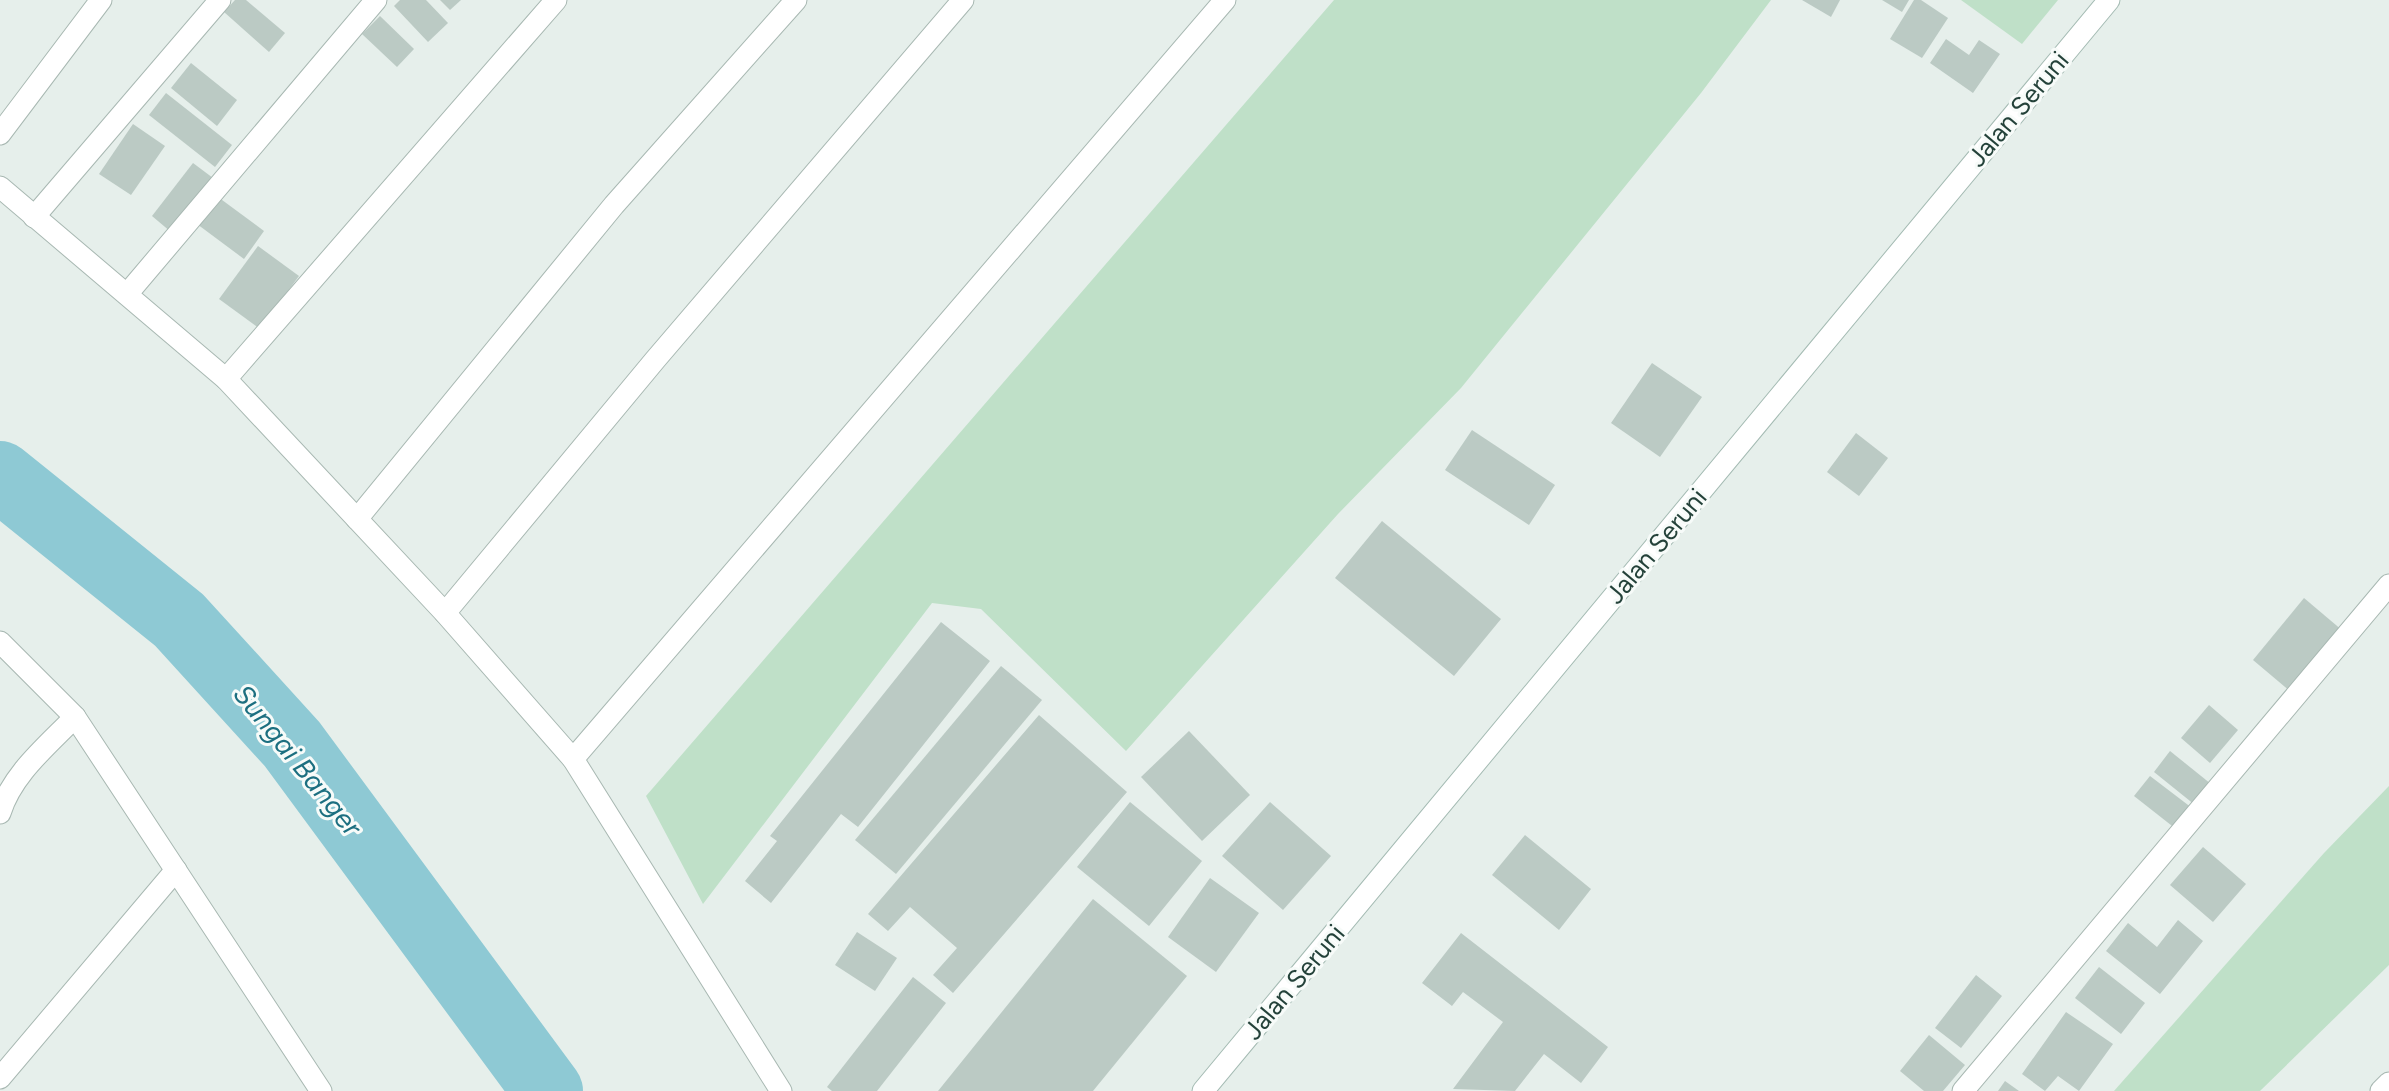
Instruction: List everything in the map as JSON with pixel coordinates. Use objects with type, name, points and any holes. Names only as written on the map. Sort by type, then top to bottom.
[{"type":"street","points":[[0,134],[102,0]]},
{"type":"street","points":[[34,216],[220,0]]},
{"type":"street","points":[[128,293],[376,0]]},
{"type":"street","points":[[226,379],[556,0]]},
{"type":"street","points":[[357,519],[614,205],[796,0]]},
{"type":"street","points":[[445,613],[655,360],[963,0]]},
{"type":"street","points":[[573,759],[1225,0]]},
{"type":"street","name":"Jalan Seruni","points":[[1203,1091],[2109,0]]},
{"type":"street","points":[[0,187],[226,379],[445,613],[573,759],[781,1091]]},
{"type":"street","points":[[1963,1091],[2389,585]]},
{"type":"street","points":[[0,642],[75,717],[321,1091]]},
{"type":"street","points":[[0,813],[6,793],[39,753],[75,717]]},
{"type":"street","points":[[0,1078],[176,870]]},
{"type":"street","points":[[2381,1091],[2389,1083]]},
{"type":"green space","points":[[1334,0],[1771,0],[1701,93],[1461,388],[1338,514],[1126,751],[981,609],[932,603],[703,904],[646,796]]},
{"type":"green space","points":[[1961,0],[2058,0],[2022,44]]},
{"type":"green space","points":[[2389,786],[2389,965],[2260,1091],[2114,1091],[2324,853]]},
{"type":"building","points":[[235,0],[246,0],[285,33],[269,52],[224,12]]},
{"type":"building","points":[[400,0],[426,0],[448,23],[428,42],[394,6]]},
{"type":"building","points":[[440,0],[461,0],[450,10]]},
{"type":"building","points":[[1802,0],[1840,0],[1831,17]]},
{"type":"building","points":[[1882,0],[1909,0],[1902,12]]},
{"type":"building","points":[[1914,0],[1921,0],[1948,18],[1922,58],[1890,39]]},
{"type":"building","points":[[380,16],[414,49],[397,67],[362,34]]},
{"type":"building","points":[[1946,39],[1969,55],[1979,40],[2000,54],[1973,93],[1930,63]]},
{"type":"building","points":[[191,63],[237,100],[217,126],[171,88]]},
{"type":"building","points":[[166,93],[232,145],[215,167],[149,115]]},
{"type":"building","points":[[133,124],[165,146],[131,195],[99,174]]},
{"type":"building","points":[[193,163],[213,178],[171,232],[152,216]]},
{"type":"building","points":[[218,197],[264,231],[244,259],[197,224]]},
{"type":"building","points":[[258,246],[299,276],[260,329],[219,299]]},
{"type":"building","points":[[1652,363],[1702,397],[1660,457],[1611,423]]},
{"type":"building","points":[[1472,430],[1555,485],[1529,525],[1445,470]]},
{"type":"building","points":[[1856,433],[1888,458],[1859,496],[1827,472]]},
{"type":"building","points":[[1382,521],[1501,619],[1454,676],[1335,578]]},
{"type":"building","points":[[2304,598],[2343,631],[2292,693],[2253,660]]},
{"type":"building","points":[[941,622],[990,661],[858,827],[841,814],[771,903],[745,881],[777,841],[770,836]]},
{"type":"building","points":[[1001,666],[1042,700],[896,874],[855,840]]},
{"type":"building","points":[[2209,705],[2238,730],[2210,763],[2181,738]]},
{"type":"building","points":[[1039,715],[1127,792],[953,993],[933,975],[957,948],[910,907],[888,931],[868,914]]},
{"type":"building","points":[[1189,731],[1250,795],[1202,841],[1141,777]]},
{"type":"building","points":[[2170,751],[2211,784],[2195,805],[2154,772]]},
{"type":"building","points":[[2150,776],[2192,808],[2176,829],[2134,796]]},
{"type":"building","points":[[1130,802],[1202,861],[1149,926],[1077,867]]},
{"type":"building","points":[[1270,802],[1331,856],[1283,910],[1222,856]]},
{"type":"building","points":[[1525,835],[1591,889],[1559,930],[1492,875]]},
{"type":"building","points":[[2203,847],[2246,884],[2213,922],[2170,885]]},
{"type":"building","points":[[1210,878],[1259,913],[1216,972],[1168,937]]},
{"type":"building","points":[[1093,899],[1187,976],[1093,1091],[938,1091]]},
{"type":"building","points":[[2178,920],[2203,941],[2160,994],[2106,951],[2128,923],[2157,947]]},
{"type":"building","points":[[857,932],[897,958],[875,991],[835,965]]},
{"type":"building","points":[[1461,933],[1608,1047],[1581,1083],[1544,1054],[1515,1091],[1453,1089],[1503,1022],[1463,992],[1452,1006],[1422,983]]},
{"type":"building","points":[[2099,967],[2145,1003],[2121,1034],[2075,998]]},
{"type":"building","points":[[1976,975],[2002,996],[1961,1048],[1935,1028]]},
{"type":"building","points":[[913,977],[946,1003],[877,1091],[832,1091],[827,1087]]},
{"type":"building","points":[[2066,1012],[2113,1044],[2079,1091],[2058,1076],[2045,1091],[2022,1074]]},
{"type":"building","points":[[1929,1035],[1965,1065],[1943,1091],[1924,1091],[1900,1071]]},
{"type":"building","points":[[2005,1081],[2019,1091],[1998,1091]]},
{"type":"waterway","name":"Sungai Banger","points":[[0,476],[179,620],[292,744],[548,1091]]}]
